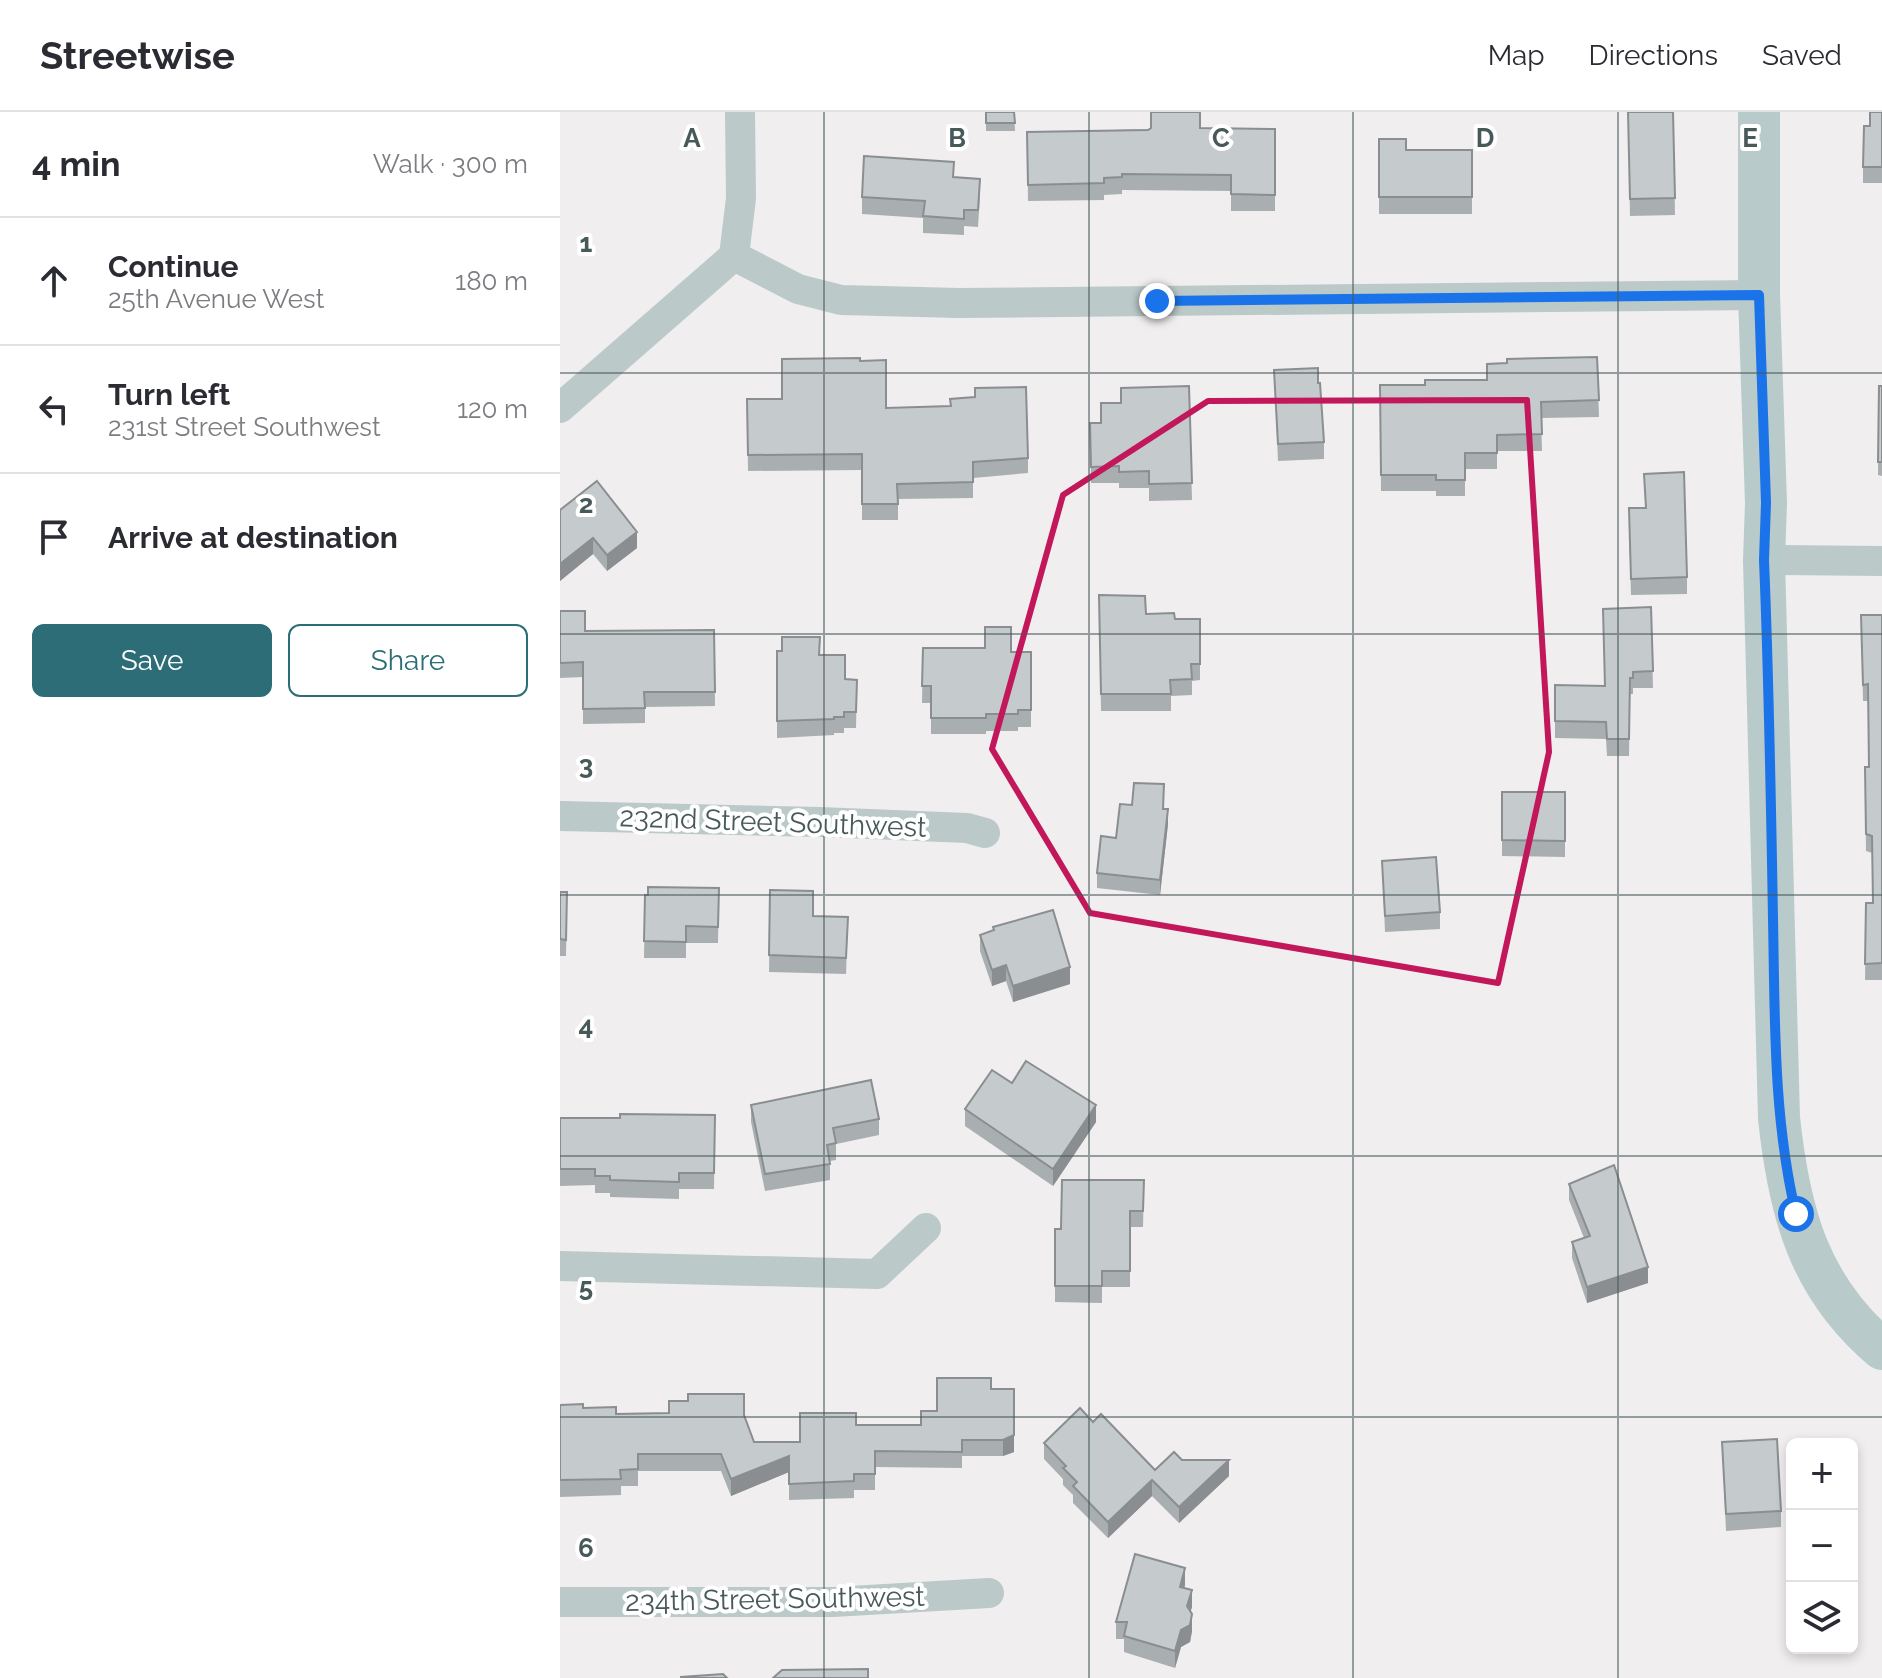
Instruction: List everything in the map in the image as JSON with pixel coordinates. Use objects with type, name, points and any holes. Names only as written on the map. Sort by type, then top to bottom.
[{"type":"street","points":[[560,408],[734,256],[741,198],[740,112]]},
{"type":"street","points":[[1759,112],[1759,295],[1766,503],[1764,560],[1779,1118],[1784,1164],[1808,1255],[1835,1298],[1864,1334],[1882,1349]]},
{"type":"street","points":[[734,256],[798,289],[841,300],[959,303],[1759,295]]},
{"type":"street","points":[[1764,560],[1882,561]]},
{"type":"street","name":"232nd Street Southwest","points":[[560,816],[820,822],[967,828],[985,833]]},
{"type":"street","points":[[560,1266],[877,1274],[926,1228]]},
{"type":"street","name":"234th Street Southwest","points":[[560,1602],[833,1602],[989,1593]]},
{"type":"highlighted area","points":[[1527,400],[1549,752],[1498,983],[1090,913],[992,749],[1063,495],[1208,401]]},
{"type":"building","points":[[986,112],[1014,112],[1015,123],[986,123]]},
{"type":"building","points":[[1151,112],[1200,112],[1200,128],[1275,129],[1275,195],[1231,194],[1231,175],[1122,174],[1122,177],[1104,178],[1104,183],[1028,185],[1027,132],[1148,130],[1151,128]]},
{"type":"building","points":[[1628,112],[1673,112],[1675,198],[1630,199]]},
{"type":"building","points":[[1870,112],[1882,112],[1882,167],[1863,167],[1864,126],[1870,126]]},
{"type":"building","points":[[1379,139],[1406,139],[1406,150],[1472,150],[1472,197],[1379,197]]},
{"type":"building","points":[[864,156],[954,162],[953,177],[980,179],[978,210],[964,210],[964,219],[923,216],[925,201],[862,197]]},
{"type":"building","points":[[1597,357],[1599,400],[1541,402],[1542,434],[1497,435],[1497,453],[1465,453],[1465,480],[1436,480],[1436,475],[1381,475],[1380,385],[1425,385],[1425,380],[1487,380],[1487,364],[1507,363],[1507,359]]},
{"type":"building","points":[[860,358],[860,361],[886,360],[886,408],[951,406],[950,399],[975,397],[975,388],[1026,387],[1028,458],[973,462],[973,482],[897,484],[898,504],[862,504],[862,454],[748,455],[747,399],[782,399],[782,359]]},
{"type":"building","points":[[1318,368],[1324,442],[1278,444],[1274,370]]},
{"type":"building","points":[[1189,386],[1192,483],[1149,484],[1149,471],[1119,472],[1119,466],[1091,467],[1090,423],[1101,423],[1101,403],[1121,403],[1121,388]]},
{"type":"building","points":[[1879,386],[1882,386],[1882,462],[1878,462]]},
{"type":"building","points":[[1684,472],[1687,577],[1631,579],[1629,508],[1646,508],[1644,474]]},
{"type":"building","points":[[597,481],[637,532],[607,555],[593,538],[560,564],[560,510]]},
{"type":"building","points":[[1099,595],[1145,596],[1146,614],[1174,613],[1175,619],[1200,619],[1200,664],[1191,664],[1192,679],[1170,680],[1171,694],[1101,694]]},
{"type":"building","points":[[1651,607],[1653,671],[1633,672],[1633,678],[1630,678],[1629,739],[1607,739],[1606,722],[1555,721],[1555,685],[1605,686],[1603,609]]},
{"type":"building","points":[[560,611],[585,611],[585,631],[714,630],[715,692],[644,692],[645,708],[583,709],[583,662],[560,663]]},
{"type":"building","points":[[1861,615],[1882,615],[1882,963],[1865,964],[1866,903],[1873,903],[1872,836],[1866,834],[1868,684],[1863,685]]},
{"type":"building","points":[[985,627],[1011,627],[1011,652],[1031,652],[1031,710],[1018,710],[1018,714],[986,714],[986,718],[931,718],[931,686],[922,686],[923,648],[985,648]]},
{"type":"building","points":[[782,637],[820,637],[819,655],[845,655],[845,679],[857,680],[856,712],[844,712],[844,717],[834,719],[777,721],[777,651],[782,651]]},
{"type":"building","points":[[1134,783],[1164,784],[1163,809],[1168,809],[1160,880],[1097,873],[1101,836],[1116,838],[1120,804],[1132,805]]},
{"type":"building","points":[[1502,792],[1565,792],[1565,841],[1502,840]]},
{"type":"building","points":[[1436,857],[1440,912],[1385,916],[1382,861]]},
{"type":"building","points":[[648,887],[719,888],[718,927],[686,926],[686,942],[644,941],[645,895],[648,895]]},
{"type":"building","points":[[770,890],[813,891],[813,916],[848,917],[846,958],[769,955]]},
{"type":"building","points":[[560,892],[567,892],[566,940],[560,939]]},
{"type":"building","points":[[1053,910],[1070,967],[1013,986],[1006,965],[992,970],[980,935],[994,930],[993,927]]},
{"type":"building","points":[[1026,1061],[1096,1105],[1053,1169],[965,1109],[992,1070],[1012,1083]]},
{"type":"building","points":[[871,1080],[879,1119],[833,1128],[836,1143],[827,1145],[830,1164],[765,1174],[751,1105]]},
{"type":"building","points":[[620,1114],[715,1115],[714,1173],[679,1173],[679,1182],[610,1180],[610,1176],[595,1176],[595,1169],[560,1169],[560,1118],[620,1118]]},
{"type":"building","points":[[1614,1165],[1648,1267],[1587,1287],[1572,1242],[1590,1236],[1569,1184]]},
{"type":"building","points":[[1062,1180],[1144,1180],[1143,1211],[1130,1211],[1130,1271],[1102,1271],[1102,1286],[1055,1286],[1055,1229],[1061,1229]]},
{"type":"building","points":[[937,1378],[991,1378],[991,1389],[1014,1389],[1014,1435],[1003,1440],[962,1440],[962,1452],[875,1451],[875,1474],[854,1474],[854,1481],[789,1484],[789,1456],[731,1479],[721,1454],[638,1454],[638,1469],[620,1470],[621,1479],[560,1480],[560,1405],[616,1407],[616,1414],[669,1413],[669,1401],[688,1401],[688,1394],[744,1394],[744,1415],[754,1442],[800,1442],[800,1413],[856,1413],[856,1425],[921,1425],[921,1411],[937,1411]]},
{"type":"building","points":[[1080,1408],[1093,1422],[1101,1414],[1155,1470],[1174,1452],[1182,1460],[1229,1460],[1179,1507],[1152,1480],[1108,1522],[1073,1486],[1077,1482],[1044,1443]]},
{"type":"building","points":[[1777,1439],[1781,1511],[1726,1514],[1722,1442]]},
{"type":"building","points":[[1135,1554],[1185,1568],[1180,1587],[1192,1590],[1187,1606],[1192,1614],[1190,1625],[1181,1630],[1175,1651],[1124,1636],[1127,1622],[1116,1622]]},
{"type":"building","points":[[868,1669],[868,1678],[773,1678],[782,1670]]},
{"type":"building","points":[[723,1674],[727,1678],[681,1678],[681,1677]]},
{"type":"route","points":[[1157,301],[1759,295],[1779,1118],[1784,1164],[1796,1214]]}]
